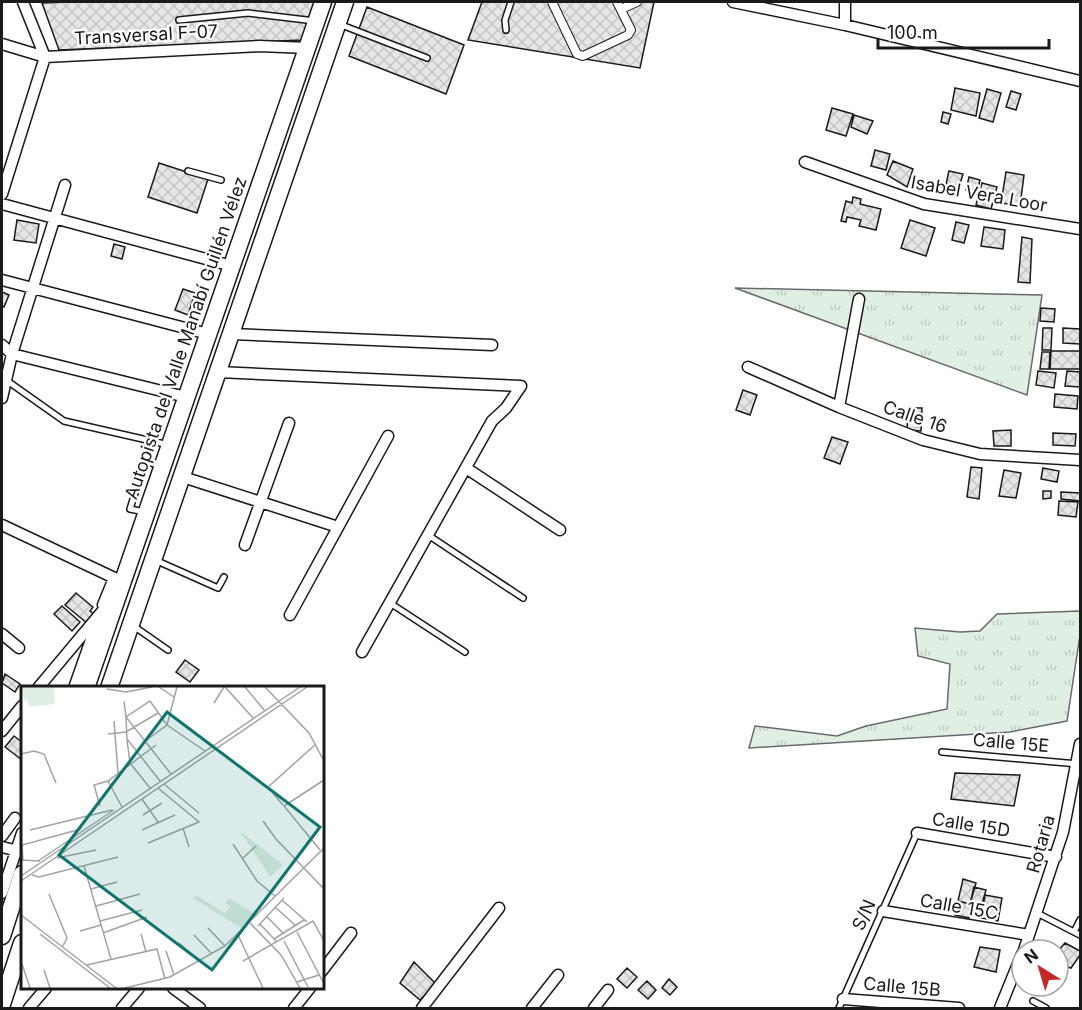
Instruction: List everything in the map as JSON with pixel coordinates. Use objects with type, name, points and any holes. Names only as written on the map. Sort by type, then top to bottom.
[{"type":"main road","name":"Autopista del Valle Manabí Guillén Vélez","points":[[86,686],[118,584],[146,513],[324,2]]},
{"type":"main road","points":[[110,686],[345,2]]},
{"type":"main road","points":[[223,290],[244,296]]},
{"type":"main road","points":[[2,936],[21,877]]},
{"type":"main road","points":[[5,1004],[21,950]]},
{"type":"street","points":[[2,194],[45,57],[23,2]]},
{"type":"street","points":[[552,2],[577,54],[583,56],[628,35],[631,30],[619,5],[637,2]]},
{"type":"street","points":[[733,2],[844,25],[1080,81]]},
{"type":"street","points":[[844,25],[845,2]]},
{"type":"street","name":"Transversal F-07","points":[[2,44],[45,57],[259,46],[308,48]]},
{"type":"street","name":"Isabel Vera Loor","points":[[805,162],[924,204],[1080,228]]},
{"type":"street","points":[[2,398],[12,354],[65,185]]},
{"type":"street","points":[[2,204],[54,220],[232,266]]},
{"type":"street","points":[[2,280],[208,334]]},
{"type":"street","points":[[839,407],[859,299]]},
{"type":"street","points":[[231,334],[492,345]]},
{"type":"street","points":[[2,345],[12,354],[186,397]]},
{"type":"street","name":"Calle 16","points":[[748,367],[839,407],[923,440],[980,454],[1080,460]]},
{"type":"street","points":[[218,372],[521,386],[506,408],[492,421],[362,652]]},
{"type":"street","points":[[245,545],[289,423]]},
{"type":"street","points":[[290,615],[388,435]]},
{"type":"street","points":[[466,468],[560,530]]},
{"type":"street","points":[[183,477],[338,527]]},
{"type":"street","points":[[2,525],[118,584]]},
{"type":"street","points":[[39,686],[101,611],[118,584]]},
{"type":"street","points":[[74,686],[101,611],[118,584]]},
{"type":"street","points":[[2,634],[19,648]]},
{"type":"street","points":[[2,731],[21,707]]},
{"type":"street","name":"Rotaria","points":[[1028,938],[1056,857],[1068,813],[1079,765],[1080,744]]},
{"type":"street","points":[[2,836],[15,818]]},
{"type":"street","name":"Calle 15D","points":[[917,833],[1056,857]]},
{"type":"street","points":[[2,847],[19,851],[2,893]]},
{"type":"street","points":[[422,1008],[499,908]]},
{"type":"street","name":"Calle 15C","points":[[883,911],[1029,935]]},
{"type":"street","points":[[324,968],[351,933]]},
{"type":"street","points":[[532,1008],[558,975]]},
{"type":"street","name":"Rotaria","points":[[1000,1008],[1010,984]]},
{"type":"street","points":[[29,1008],[44,989]]},
{"type":"street","points":[[122,1008],[137,989]]},
{"type":"street","points":[[176,989],[200,1008]]},
{"type":"street","points":[[294,1008],[308,989]]},
{"type":"street","points":[[594,1008],[608,990]]},
{"type":"street","name":"Calle 15B","points":[[841,1004],[959,1008]]},
{"type":"lane","points":[[506,30],[505,20],[511,2]]},
{"type":"lane","points":[[179,20],[248,14],[317,22]]},
{"type":"lane","points":[[338,23],[427,58]]},
{"type":"lane","points":[[189,171],[221,180]]},
{"type":"lane","points":[[6,380],[64,421],[170,445]]},
{"type":"lane","points":[[428,535],[523,597]]},
{"type":"lane","points":[[154,560],[218,588],[224,577]]},
{"type":"lane","points":[[390,603],[465,652]]},
{"type":"lane","points":[[131,624],[168,650]]},
{"type":"lane","name":"Calle 15E","points":[[942,752],[1079,765]]},
{"type":"lane","name":"S/N","points":[[841,1004],[917,833]]},
{"type":"lane","points":[[1037,913],[1080,935]]},
{"type":"lane","points":[[1074,932],[1080,920]]},
{"type":"lane","points":[[1033,1001],[1046,1008]]},
{"type":"green space","points":[[735,288],[1042,295],[1027,395]]},
{"type":"green space","points":[[1080,611],[1080,635],[1067,721],[1010,732],[749,748],[755,726],[837,736],[866,726],[947,709],[950,664],[918,656],[915,628],[960,632],[980,631],[997,614]]},
{"type":"building","points":[[315,2],[302,40],[59,50],[42,3]]},
{"type":"building","points":[[482,2],[654,2],[640,68],[468,40]]},
{"type":"building","points":[[367,7],[464,45],[446,94],[349,56]]},
{"type":"building","points":[[955,88],[980,93],[976,116],[951,110]]},
{"type":"building","points":[[987,89],[1001,93],[993,122],[979,118]]},
{"type":"building","points":[[1011,91],[1021,94],[1016,110],[1006,107]]},
{"type":"building","points":[[832,108],[853,114],[846,136],[826,130]]},
{"type":"building","points":[[943,112],[951,114],[948,124],[941,122]]},
{"type":"building","points":[[854,115],[873,121],[867,134],[851,127]]},
{"type":"building","points":[[875,150],[890,154],[886,170],[871,166]]},
{"type":"building","points":[[893,161],[913,169],[907,187],[887,175]]},
{"type":"building","points":[[159,163],[208,179],[197,213],[148,197]]},
{"type":"building","points":[[949,171],[963,174],[959,187],[946,184]]},
{"type":"building","points":[[1006,172],[1024,175],[1020,206],[1001,203]]},
{"type":"building","points":[[969,177],[980,180],[977,193],[966,190]]},
{"type":"building","points":[[982,183],[997,187],[991,209],[976,205]]},
{"type":"building","points":[[853,197],[861,199],[860,204],[881,209],[876,230],[859,226],[861,220],[847,217],[846,222],[841,221],[846,201],[852,203]]},
{"type":"building","points":[[17,220],[39,224],[36,243],[14,240]]},
{"type":"building","points":[[910,220],[935,228],[926,256],[901,248]]},
{"type":"building","points":[[956,222],[969,225],[964,243],[952,240]]},
{"type":"building","points":[[984,227],[1005,230],[1003,249],[981,246]]},
{"type":"building","points":[[1022,237],[1032,239],[1030,283],[1018,282]]},
{"type":"building","points":[[114,244],[125,247],[122,259],[111,256]]},
{"type":"building","points":[[183,289],[195,293],[188,315],[175,310]]},
{"type":"building","points":[[2,292],[9,295],[4,307],[2,306]]},
{"type":"building","points":[[1041,308],[1055,309],[1054,322],[1040,321]]},
{"type":"building","points":[[1043,328],[1052,328],[1051,350],[1042,350]]},
{"type":"building","points":[[1063,328],[1080,329],[1080,344],[1063,343]]},
{"type":"building","points":[[1051,351],[1080,351],[1080,369],[1050,369]]},
{"type":"building","points":[[1042,352],[1050,352],[1049,369],[1040,369]]},
{"type":"building","points":[[1038,371],[1056,373],[1054,388],[1036,385]]},
{"type":"building","points":[[1067,371],[1080,372],[1080,387],[1065,386]]},
{"type":"building","points":[[743,390],[757,395],[750,415],[736,410]]},
{"type":"building","points":[[1055,394],[1078,396],[1077,409],[1054,407]]},
{"type":"building","points":[[908,408],[922,408],[921,431],[907,430]]},
{"type":"building","points":[[1011,430],[1011,446],[994,446],[993,431]]},
{"type":"building","points":[[1053,433],[1076,434],[1075,446],[1053,445]]},
{"type":"building","points":[[832,437],[848,442],[840,464],[824,458]]},
{"type":"building","points":[[971,467],[982,468],[979,499],[967,497]]},
{"type":"building","points":[[1043,468],[1059,471],[1057,482],[1041,479]]},
{"type":"building","points":[[1004,470],[1021,473],[1016,498],[999,496]]},
{"type":"building","points":[[1043,491],[1051,491],[1051,498],[1043,499]]},
{"type":"building","points":[[1061,492],[1080,493],[1080,501],[1061,499]]},
{"type":"building","points":[[1059,501],[1078,502],[1076,517],[1058,515]]},
{"type":"building","points":[[76,593],[93,607],[90,611],[94,614],[87,623],[65,605]]},
{"type":"building","points":[[62,606],[80,622],[72,631],[54,614]]},
{"type":"building","points":[[185,660],[199,670],[190,682],[176,672]]},
{"type":"building","points":[[5,674],[20,684],[15,692],[2,683]]},
{"type":"building","points":[[14,736],[21,741],[21,759],[5,747]]},
{"type":"building","points":[[955,773],[1020,775],[1014,806],[951,799]]},
{"type":"building","points":[[963,879],[976,883],[970,904],[958,901]]},
{"type":"building","points":[[974,887],[986,890],[981,907],[970,904]]},
{"type":"building","points":[[985,895],[1002,898],[998,921],[981,918]]},
{"type":"building","points":[[958,901],[970,904],[969,918],[955,915]]},
{"type":"building","points":[[1070,946],[1080,951],[1080,955],[1071,968]]},
{"type":"building","points":[[980,947],[1000,950],[996,972],[974,967]]},
{"type":"building","points":[[414,962],[436,984],[420,1000],[400,983]]},
{"type":"building","points":[[627,968],[637,977],[627,988],[617,979]]},
{"type":"building","points":[[669,979],[677,987],[670,995],[662,988]]},
{"type":"building","points":[[647,981],[656,990],[648,999],[638,990]]}]
